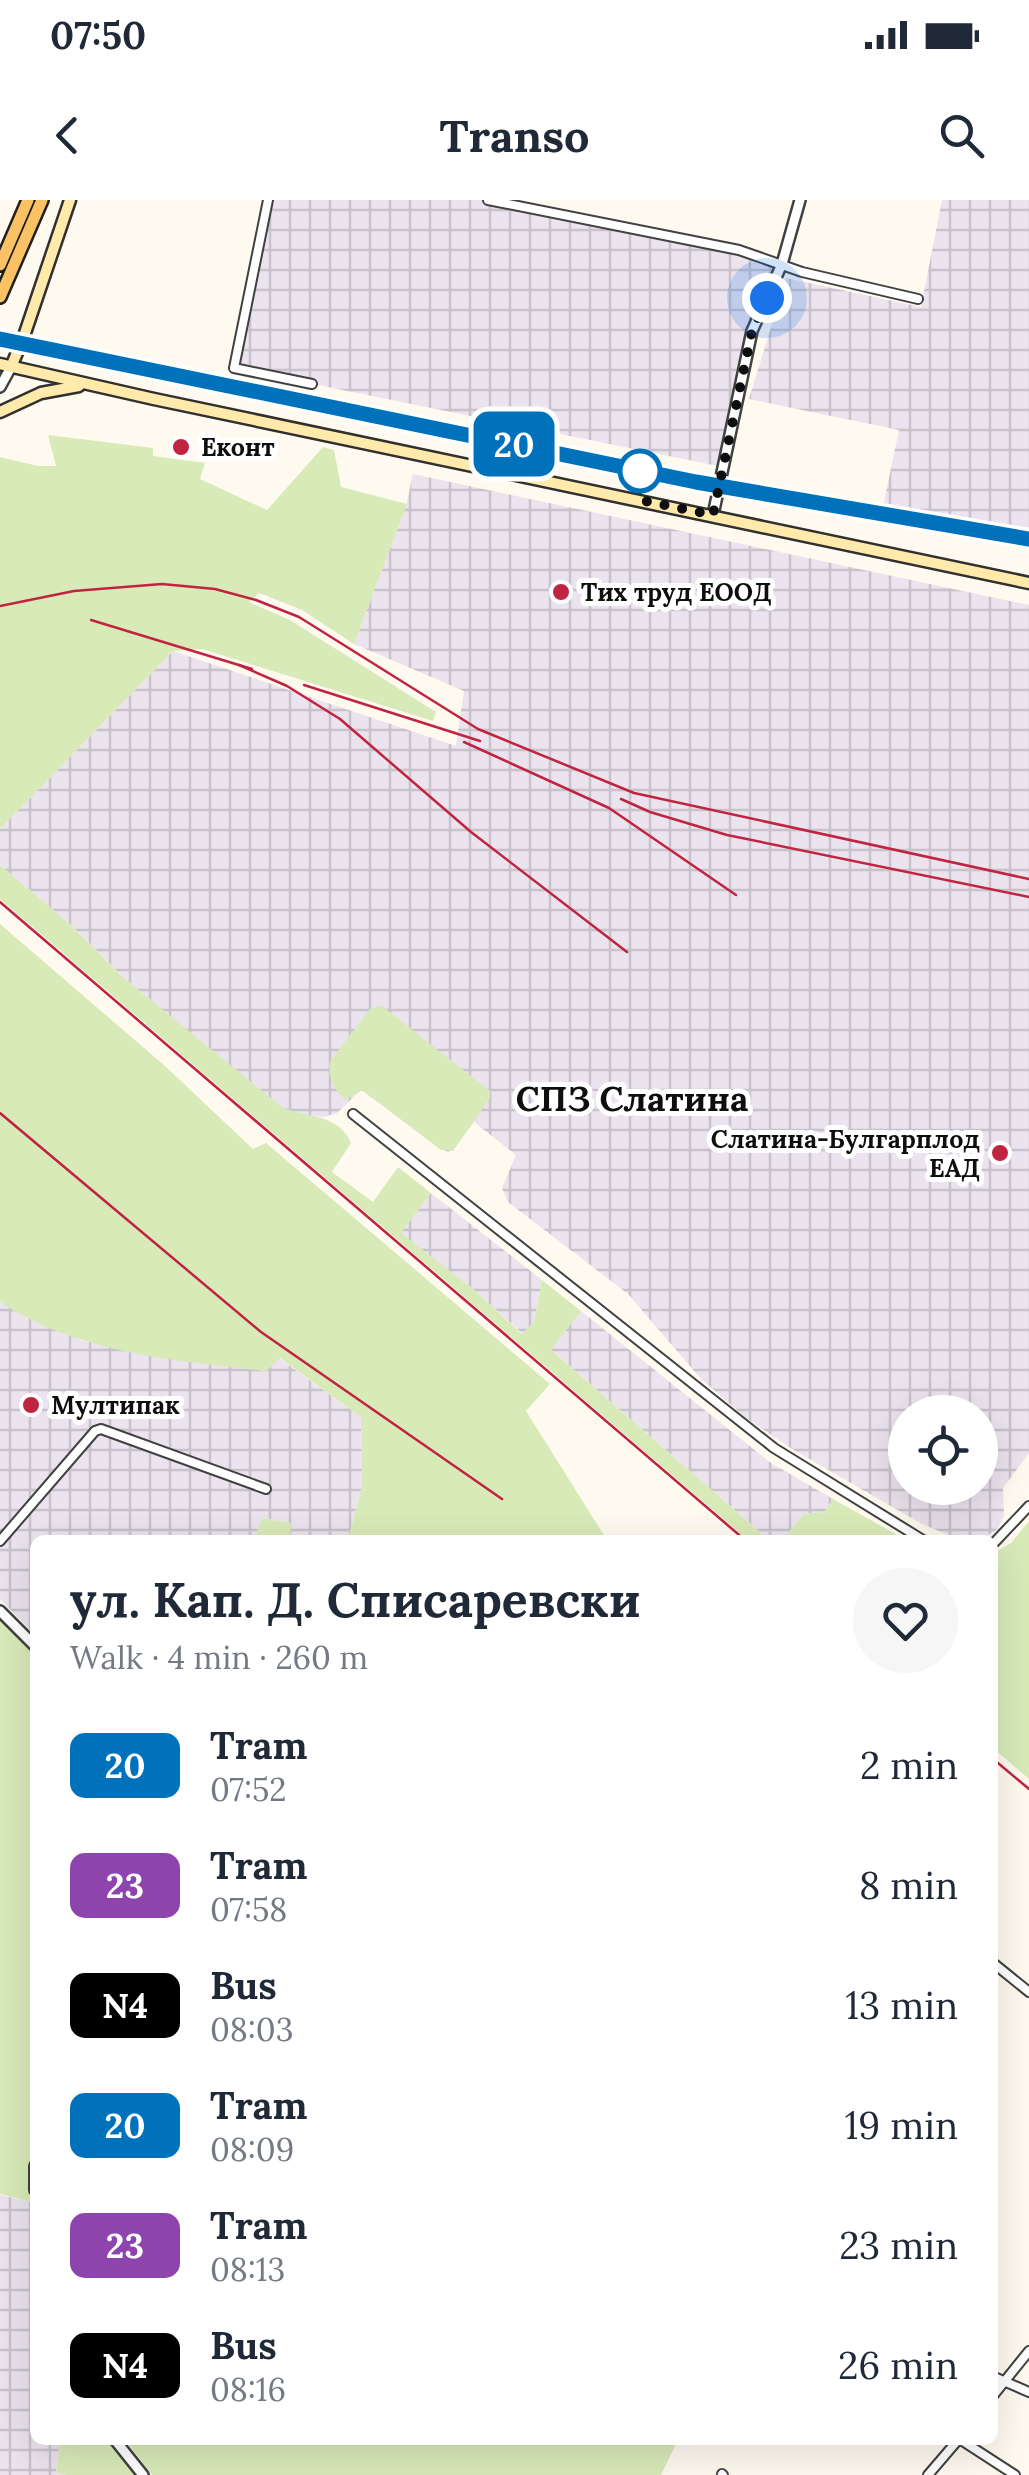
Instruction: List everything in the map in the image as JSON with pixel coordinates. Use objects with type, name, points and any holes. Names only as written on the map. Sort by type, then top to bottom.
[{"type":"main road","points":[[0,265],[28,200]]},
{"type":"main road","points":[[0,297],[42,200]]},
{"type":"main road","points":[[70,200],[24,336],[5,365],[1029,582]]},
{"type":"main road","points":[[0,412],[49,390],[92,386]]},
{"type":"street","points":[[268,200],[234,368],[312,384]]},
{"type":"street","points":[[488,200],[739,250],[854,286],[918,299]]},
{"type":"street","points":[[713,515],[752,331],[782,264],[800,200]]},
{"type":"street","points":[[0,387],[5,365]]},
{"type":"street","points":[[353,1114],[774,1448],[915,1535]]},
{"type":"street","points":[[0,1541],[95,1431],[102,1429],[266,1489]]},
{"type":"street","points":[[998,1539],[1029,1506]]},
{"type":"street","points":[[0,1611],[30,1641]]},
{"type":"street","points":[[998,1967],[1029,1992]]},
{"type":"street","points":[[998,2390],[1029,2351]]},
{"type":"street","points":[[998,2379],[1029,2392]]},
{"type":"street","points":[[120,2445],[143,2475]]},
{"type":"street","points":[[928,2475],[955,2445]]},
{"type":"street","points":[[968,2445],[1015,2475]]},
{"type":"shaded area","points":[[268,200],[488,200],[739,250],[782,264],[752,331],[723,467],[234,368]]},
{"type":"shaded area","points":[[942,200],[1029,200],[1029,528],[883,507],[899,430],[749,399],[786,278],[921,307]]},
{"type":"shaded area","points":[[413,474],[1029,605],[1029,1453],[1003,1488],[1004,1516],[998,1529],[989,1535],[948,1535],[889,1505],[998,1505],[998,1395],[888,1395],[888,1504],[746,1418],[701,1379],[628,1294],[508,1202],[502,1188],[516,1155],[474,1122],[448,1153],[361,1090],[337,1113],[324,1117],[283,1109],[124,978],[72,926],[0,865],[0,829],[173,651],[456,746],[464,691],[354,644],[406,506]]},
{"type":"shaded area","points":[[431,1193],[542,1280],[534,1322],[523,1334],[473,1289],[400,1233]]},
{"type":"shaded area","points":[[0,1302],[83,1341],[266,1371],[279,1358],[361,1417],[362,1486],[349,1535],[290,1535],[290,1523],[262,1518],[256,1535],[30,1535],[30,1630],[0,1599]]},
{"type":"shaded area","points":[[581,1311],[771,1463],[833,1499],[825,1512],[804,1514],[786,1535],[763,1535],[550,1349]]},
{"type":"shaded area","points":[[0,2195],[30,2202],[30,2445],[59,2445],[56,2471],[66,2475],[0,2475]]},
{"type":"green space","points":[[48,435],[153,448],[153,456],[205,463],[200,479],[267,510],[323,447],[334,450],[341,487],[407,504],[354,644],[302,610],[259,593],[249,602],[290,620],[436,712],[433,721],[202,649],[173,651],[0,829],[0,457],[56,466]]},
{"type":"green space","points":[[0,865],[72,926],[124,978],[283,1108],[322,1118],[339,1127],[351,1143],[332,1172],[373,1202],[398,1167],[431,1193],[401,1233],[473,1289],[522,1334],[534,1322],[542,1280],[581,1311],[551,1350],[763,1535],[742,1535],[0,899]]},
{"type":"green space","points":[[0,924],[165,1066],[253,1149],[266,1143],[550,1384],[526,1411],[604,1535],[349,1535],[362,1486],[361,1417],[280,1358],[266,1371],[128,1352],[61,1333],[0,1302]]},
{"type":"green space","points":[[382,1006],[490,1091],[490,1098],[453,1151],[441,1150],[362,1090],[346,1100],[335,1087],[330,1076],[331,1060],[371,1008]]},
{"type":"green space","points":[[833,1499],[897,1535],[786,1535],[804,1514],[824,1512]]},
{"type":"green space","points":[[262,1518],[291,1523],[290,1535],[256,1535]]},
{"type":"green space","points":[[1029,1521],[1029,1779],[998,1752],[998,1551],[1011,1543]]},
{"type":"green space","points":[[0,1618],[30,1649],[30,2202],[0,2194]]},
{"type":"green space","points":[[59,2445],[112,2445],[135,2475],[66,2475],[56,2472]]},
{"type":"green space","points":[[129,2445],[676,2445],[661,2475],[152,2475]]},
{"type":"tram line","points":[[0,339],[696,482],[1029,538]]},
{"type":"tram line","name":"20","points":[[0,339],[809,504],[1029,539]]},
{"type":"railway","points":[[0,606],[74,591],[162,584],[215,589],[299,617],[478,729],[634,793],[1029,879]]},
{"type":"railway","points":[[91,620],[252,669]]},
{"type":"railway","points":[[239,665],[287,686],[340,719],[471,832],[627,952]]},
{"type":"railway","points":[[304,685],[480,741]]},
{"type":"railway","points":[[464,742],[609,808],[736,895]]},
{"type":"railway","points":[[621,799],[727,835],[1029,897]]},
{"type":"railway","points":[[0,902],[739,1535]]},
{"type":"railway","points":[[0,1113],[261,1332],[502,1499]]},
{"type":"railway","points":[[998,1763],[1029,1789]]},
{"type":"place","name":"Еконт","points":[[181,447]]},
{"type":"place","name":"Тих труд ЕООД","points":[[561,592]]},
{"type":"place","name":"Слатина-Булгарплод ЕАД","points":[[1000,1153]]},
{"type":"place","name":"Мултипак","points":[[31,1405]]},
{"type":"district","name":"СПЗ Слатина","points":[[632,1099]]},
{"type":"route","points":[[640,471],[640,500],[713,515],[752,331],[767,298]]}]
